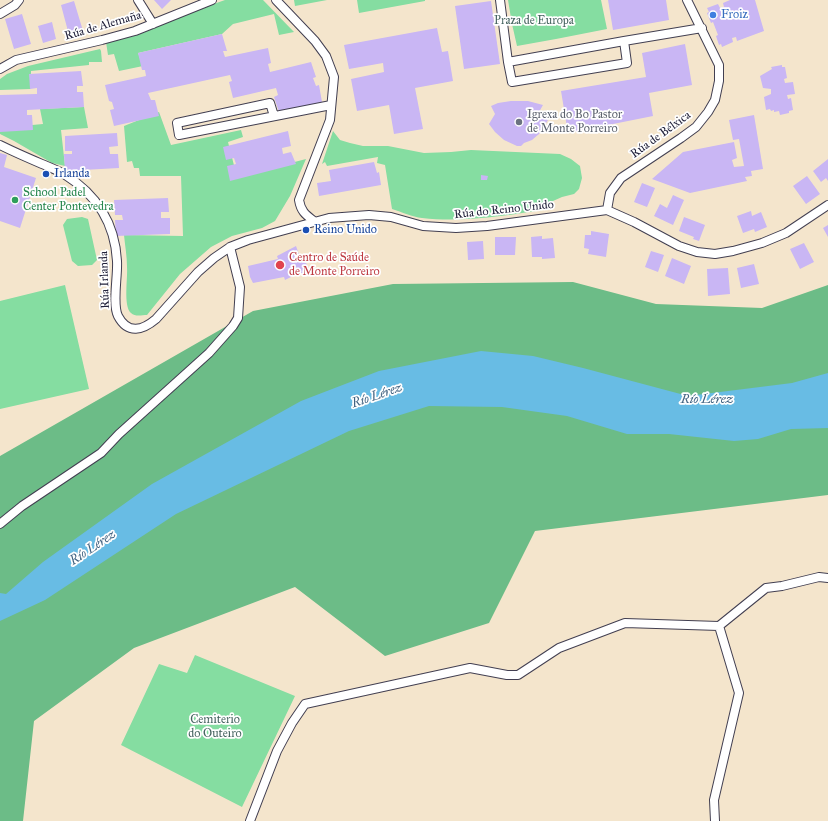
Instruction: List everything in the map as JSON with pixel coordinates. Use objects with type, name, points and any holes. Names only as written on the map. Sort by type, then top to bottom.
[{"type":"street","points":[[0,14],[15,5],[19,0]]},
{"type":"street","points":[[138,0],[153,24]]},
{"type":"street","name":"Rúa de Alemaña","points":[[0,69],[16,60],[135,31],[212,0]]},
{"type":"street","points":[[276,0],[315,41],[326,56],[334,77],[330,120],[299,200],[304,213],[315,222]]},
{"type":"street","points":[[500,0],[512,82],[627,62],[624,41]]},
{"type":"street","name":"Rúa de Bélxica","points":[[607,210],[610,193],[621,178],[696,127],[715,100],[719,81],[719,65],[688,0]]},
{"type":"street","points":[[508,62],[702,28]]},
{"type":"street","points":[[274,116],[270,103],[177,122],[179,135],[331,105]]},
{"type":"street","name":"Rúa Irlanda","points":[[0,145],[63,174],[90,194],[104,214],[115,240],[118,269],[116,310],[122,322],[128,326]]},
{"type":"street","points":[[607,210],[634,222],[679,246],[696,252],[715,254],[762,243],[786,233],[828,205]]},
{"type":"street","name":"Rúa do Reino Unido","points":[[128,326],[140,328],[148,325],[156,319],[198,272],[230,247],[248,240],[329,218],[369,214],[391,217],[423,226],[456,228],[487,226],[607,210]]},
{"type":"street","points":[[0,524],[22,506],[101,453],[119,434],[209,353],[233,326],[238,318],[240,287],[230,247]]},
{"type":"street","points":[[250,821],[277,751],[292,723],[305,704],[470,668],[507,675],[518,675],[559,648],[625,622],[719,626],[766,588],[782,586],[819,577],[828,578]]},
{"type":"street","points":[[715,821],[714,800],[738,693],[719,626]]},
{"type":"green space","points":[[225,0],[263,0],[294,32],[279,35],[274,14],[233,24],[222,34],[138,53],[143,66],[119,71],[114,54],[108,55],[106,42]]},
{"type":"green space","points":[[294,0],[327,0],[295,6]]},
{"type":"green space","points":[[357,0],[425,0],[425,1],[359,13]]},
{"type":"green space","name":"Praza de Europa","points":[[508,0],[601,0],[607,29],[517,46]]},
{"type":"green space","points":[[100,49],[102,62],[89,62],[89,65],[31,71],[31,89],[0,90],[0,79],[7,74],[28,66]]},
{"type":"green space","points":[[84,107],[88,128],[61,130],[65,166],[52,163],[0,134],[0,128],[43,124],[40,109]]},
{"type":"green space","points":[[159,112],[171,145],[241,130],[243,137],[228,142],[237,177],[306,159],[290,196],[275,221],[262,228],[232,236],[211,247],[180,274],[147,315],[137,315],[131,313],[127,304],[127,263],[124,235],[183,236],[181,176],[140,176],[139,168],[134,168],[132,161],[127,162],[124,126]]},
{"type":"green space","points":[[333,131],[340,140],[350,143],[363,146],[388,146],[424,153],[471,150],[560,154],[571,159],[580,166],[582,178],[579,189],[574,194],[553,201],[550,209],[502,216],[454,220],[411,216],[392,209],[385,165],[377,163],[378,157],[327,166],[325,162],[322,164]]},
{"type":"green space","points":[[82,217],[88,219],[97,260],[92,265],[78,266],[72,261],[63,225],[67,219]]},
{"type":"green space","points":[[573,282],[656,304],[762,308],[828,285],[828,495],[535,531],[489,623],[385,656],[295,587],[134,648],[34,721],[23,821],[0,821],[0,456],[253,311],[393,284]]},
{"type":"green space","points":[[65,285],[89,389],[0,409],[0,301]]},
{"type":"green space","name":"Cemiterio do Outeiro","points":[[195,655],[295,696],[242,807],[121,745],[159,664],[187,673]]},
{"type":"water","name":"Río Lérez","points":[[481,351],[533,356],[688,396],[792,383],[828,373],[828,428],[791,429],[758,439],[734,441],[669,434],[627,434],[567,416],[502,407],[429,406],[349,431],[176,514],[45,600],[0,621],[0,593],[6,594],[43,562],[152,484],[301,401],[379,371]]},
{"type":"building","points":[[154,0],[171,0],[162,9]]},
{"type":"building","points":[[608,0],[666,0],[669,20],[613,30]]},
{"type":"building","points":[[730,0],[755,0],[764,31],[737,41],[736,37],[732,38],[733,42],[722,47],[721,44],[719,45],[716,36],[718,35],[713,22],[711,23],[707,13],[709,12],[707,8],[718,4],[720,8],[724,7],[723,3]]},
{"type":"building","points":[[74,1],[83,31],[69,35],[61,5]]},
{"type":"building","points":[[491,1],[500,64],[464,69],[455,6]]},
{"type":"building","points":[[22,14],[31,44],[14,49],[5,19]]},
{"type":"building","points":[[52,22],[56,39],[43,43],[38,26]]},
{"type":"building","points":[[437,28],[442,52],[448,51],[453,81],[415,88],[423,129],[394,134],[389,105],[357,111],[351,79],[384,72],[383,63],[349,69],[344,45]]},
{"type":"building","points":[[222,34],[227,51],[223,51],[225,57],[268,48],[271,63],[268,64],[270,72],[311,62],[316,77],[313,78],[316,86],[319,85],[322,102],[279,112],[274,97],[278,95],[276,88],[233,98],[229,82],[232,81],[230,75],[148,93],[151,100],[155,100],[159,116],[114,126],[110,110],[114,109],[112,102],[109,101],[105,85],[146,76],[145,70],[142,70],[138,53]]},
{"type":"building","points":[[685,44],[692,85],[649,93],[653,116],[568,133],[561,91],[646,77],[642,53]]},
{"type":"building","points":[[782,65],[782,67],[785,67],[787,78],[784,79],[785,83],[793,82],[795,94],[787,95],[788,99],[791,98],[793,110],[789,111],[789,113],[780,115],[779,111],[774,112],[774,110],[771,111],[770,109],[766,110],[764,97],[771,94],[771,89],[763,88],[760,76],[772,69],[771,67]]},
{"type":"building","points":[[81,71],[83,86],[77,86],[77,92],[83,92],[84,107],[27,110],[27,115],[32,115],[33,130],[0,132],[0,95],[37,94],[37,88],[30,89],[29,74]]},
{"type":"building","name":"Igrexa do Bo Pastor de Monte Porreiro","points":[[528,101],[543,105],[539,112],[548,120],[539,134],[521,146],[517,146],[504,140],[489,124],[495,114],[491,106],[498,103]]},
{"type":"building","points":[[754,115],[763,169],[751,171],[752,176],[745,177],[747,181],[690,193],[652,179],[683,152],[734,142],[737,158],[732,160],[734,167],[744,166],[739,139],[733,140],[729,120]]},
{"type":"building","points":[[288,131],[291,146],[282,148],[283,154],[291,152],[296,164],[230,181],[227,166],[236,164],[234,158],[226,160],[223,147]]},
{"type":"building","points":[[117,133],[118,146],[109,147],[110,154],[118,154],[119,168],[65,171],[64,154],[72,154],[72,151],[65,151],[65,136]]},
{"type":"building","name":"School Padel Center Pontevedra","points":[[0,153],[7,155],[4,167],[36,178],[20,228],[0,221]]},
{"type":"building","points":[[828,159],[828,181],[826,178],[821,182],[813,171]]},
{"type":"building","points":[[374,162],[377,173],[379,172],[381,185],[319,196],[317,183],[331,181],[329,170]]},
{"type":"building","points":[[481,175],[488,176],[487,180],[481,180]]},
{"type":"building","points":[[807,176],[820,194],[806,204],[793,186]]},
{"type":"building","points":[[642,183],[655,188],[647,207],[634,202]]},
{"type":"building","points":[[673,195],[684,200],[673,225],[654,216],[660,204],[667,208]]},
{"type":"building","points":[[168,198],[169,212],[161,212],[161,218],[170,218],[170,234],[116,236],[115,220],[123,220],[122,215],[115,215],[114,200]]},
{"type":"building","points":[[751,211],[752,216],[761,212],[767,227],[755,232],[754,229],[743,233],[737,216]]},
{"type":"building","points":[[684,217],[705,225],[699,241],[693,239],[694,237],[679,231]]},
{"type":"building","points":[[828,225],[828,237],[823,228]]},
{"type":"building","points":[[591,231],[609,234],[606,257],[588,254],[589,249],[584,248],[585,235],[591,235]]},
{"type":"building","points":[[542,236],[542,239],[553,238],[555,258],[542,259],[542,257],[532,257],[531,237]]},
{"type":"building","points":[[495,237],[516,237],[515,255],[495,255]]},
{"type":"building","points":[[483,241],[484,259],[468,260],[467,242]]},
{"type":"building","points":[[804,243],[814,262],[800,269],[790,249]]},
{"type":"building","name":"Centro de Saúde de Monte Porreiro","points":[[296,246],[301,260],[307,264],[309,271],[285,280],[284,277],[253,283],[248,266],[278,259],[277,256]]},
{"type":"building","points":[[651,251],[664,255],[658,272],[645,267]]},
{"type":"building","points":[[672,258],[691,266],[684,284],[665,276]]},
{"type":"building","points":[[754,264],[759,284],[741,288],[737,268]]},
{"type":"building","points":[[728,268],[730,294],[708,296],[707,269]]},
{"type":"place","name":"Froiz","points":[[713,15]]},
{"type":"place","name":"Igrexa do Bo Pastor de Monte Porreiro","points":[[519,122]]},
{"type":"place","name":"Irlanda","points":[[46,174]]},
{"type":"place","name":"School Padel Center Pontevedra","points":[[15,200]]},
{"type":"place","name":"Reino Unido","points":[[306,230]]},
{"type":"place","name":"Centro de Saúde de Monte Porreiro","points":[[280,265]]}]
